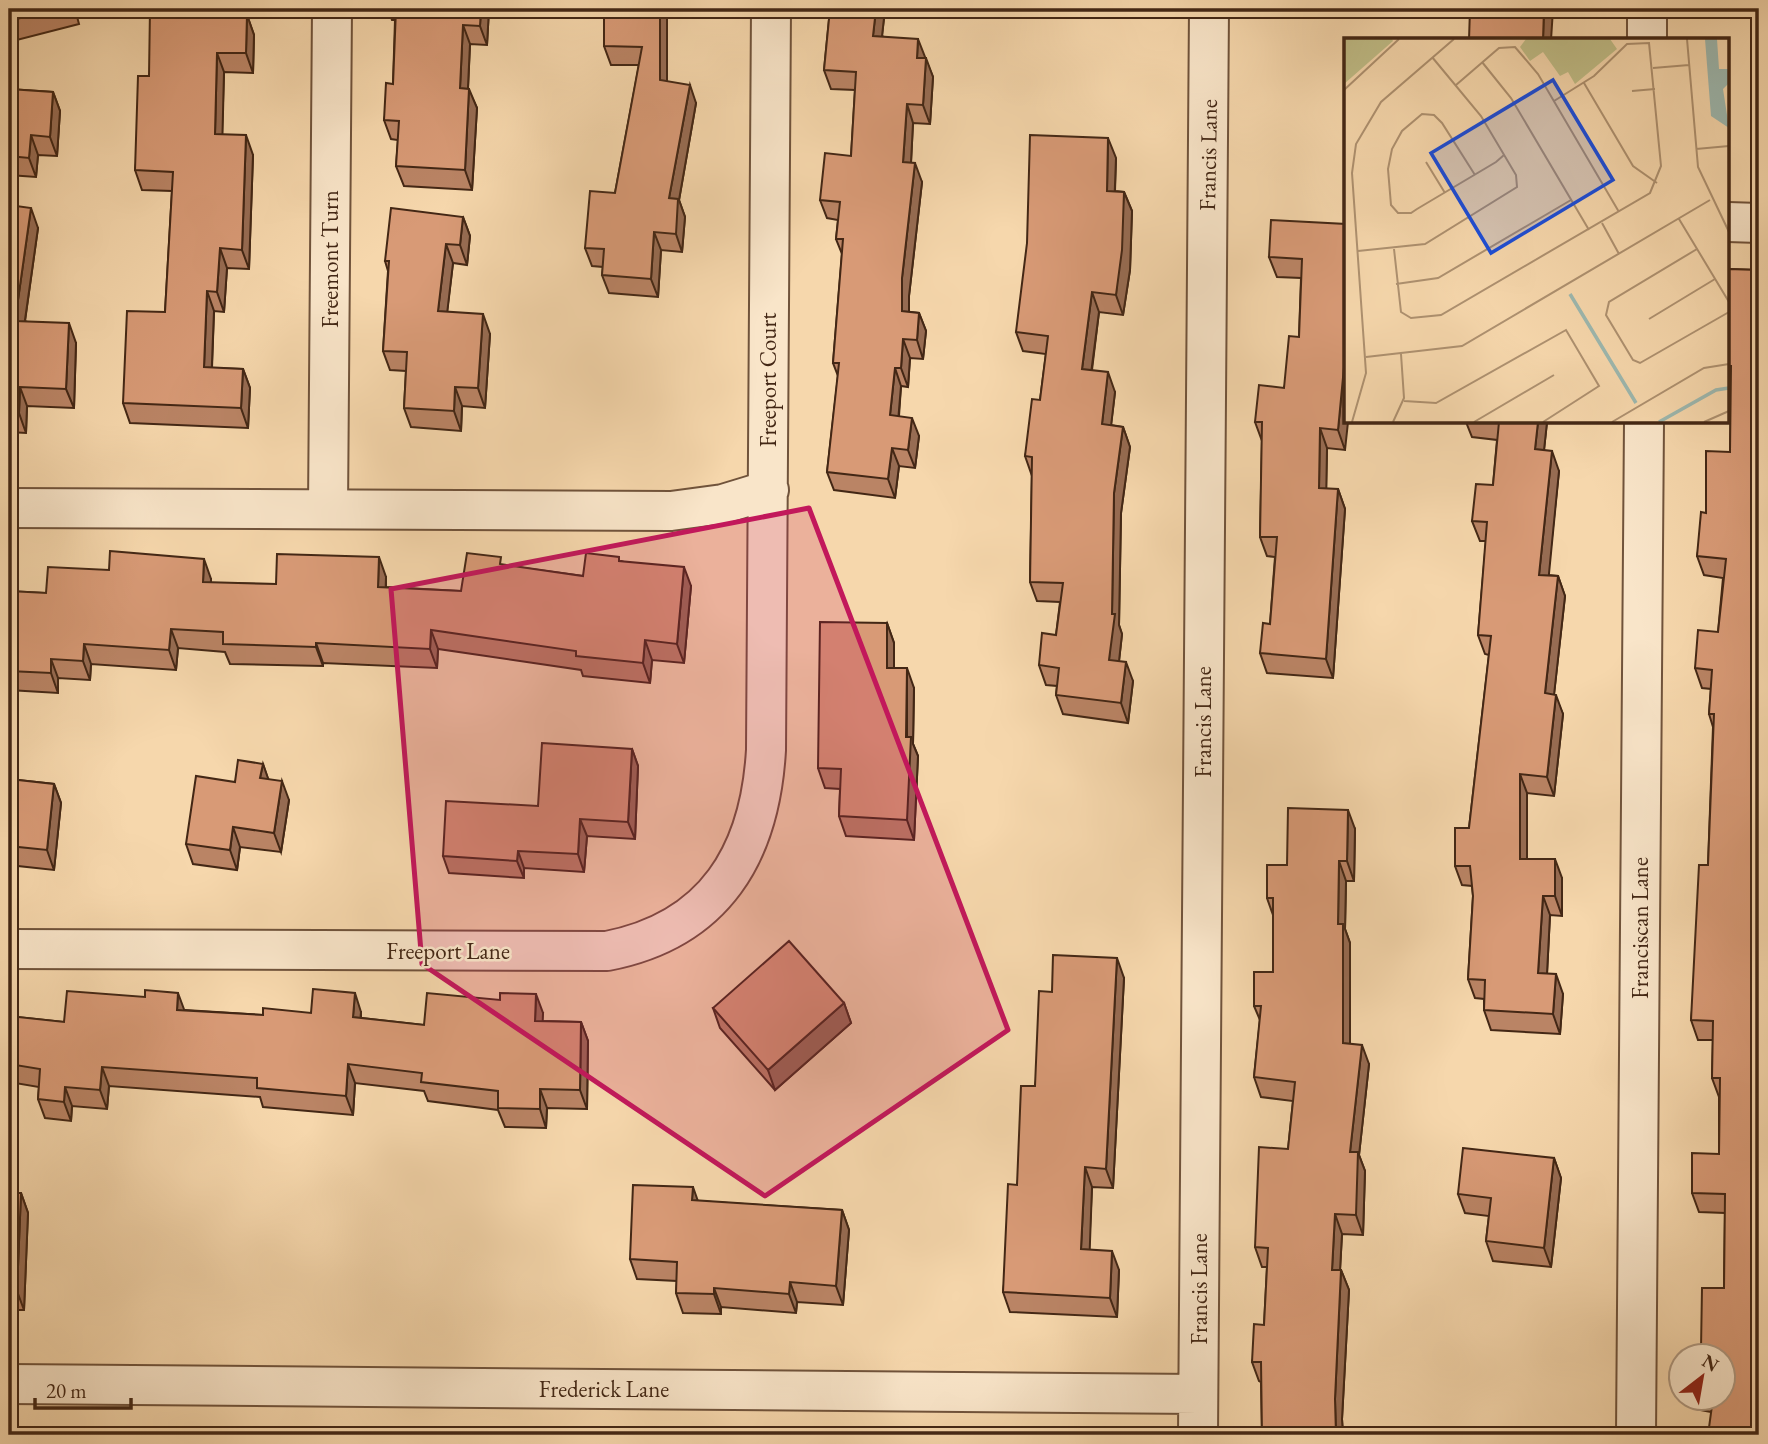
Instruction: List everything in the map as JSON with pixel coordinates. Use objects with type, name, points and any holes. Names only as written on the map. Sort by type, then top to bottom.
[{"type":"street","name":"Freemont Turn","points":[[328,509],[332,9]]},
{"type":"street","name":"Freeport Court","points":[[766,751],[771,9]]},
{"type":"street","name":"Francis Lane","points":[[1198,1435],[1209,9]]},
{"type":"street","points":[[1647,9],[1647,38]]},
{"type":"street","points":[[1730,222],[1759,223]]},
{"type":"street","name":"Franciscan Lane","points":[[1636,1435],[1644,424]]},
{"type":"street","points":[[9,508],[671,511],[723,504],[769,491]]},
{"type":"street","name":"Freeport Lane","points":[[9,948],[585,952],[633,946],[680,925],[701,908],[736,868],[755,824],[766,751]]},
{"type":"street","name":"Frederick Lane","points":[[9,1384],[1198,1394]]},
{"type":"highlighted area","points":[[809,508],[1008,1030],[765,1196],[422,964],[391,589]]},
{"type":"building","points":[[9,9],[56,9],[9,21]]},
{"type":"building","points":[[150,9],[228,9],[228,15],[247,15],[246,53],[217,53],[215,134],[246,135],[242,250],[220,248],[217,292],[207,291],[204,367],[243,369],[241,408],[123,403],[127,311],[165,312],[173,172],[135,170],[138,76],[149,76]]},
{"type":"building","points":[[396,9],[481,9],[480,26],[463,25],[460,88],[469,89],[465,170],[396,166],[399,121],[384,120],[386,83],[393,84]]},
{"type":"building","points":[[604,9],[660,9],[660,80],[690,85],[669,198],[678,199],[676,234],[654,232],[651,279],[602,275],[604,249],[585,248],[590,191],[615,193],[642,47],[604,46]]},
{"type":"building","points":[[830,9],[876,9],[873,36],[918,39],[917,58],[926,58],[923,105],[907,104],[903,162],[915,163],[902,278],[902,311],[919,313],[917,340],[903,339],[901,368],[895,368],[890,415],[912,418],[908,450],[892,448],[888,479],[827,472],[839,363],[833,363],[843,239],[836,239],[840,202],[820,200],[825,153],[851,156],[856,72],[824,70]]},
{"type":"building","points":[[1470,9],[1544,9],[1543,38],[1469,38]]},
{"type":"building","points":[[9,89],[53,92],[50,137],[31,135],[29,158],[9,156]]},
{"type":"building","points":[[1030,135],[1108,138],[1107,191],[1124,192],[1122,250],[1116,295],[1092,292],[1082,369],[1108,372],[1102,424],[1123,427],[1114,493],[1112,614],[1115,614],[1109,660],[1126,662],[1121,703],[1056,695],[1059,668],[1039,665],[1042,633],[1056,635],[1063,583],[1030,582],[1032,457],[1025,456],[1032,399],[1040,400],[1048,336],[1016,332],[1027,243]]},
{"type":"building","points":[[9,205],[31,208],[15,321],[69,323],[66,389],[20,387],[19,413],[9,413]]},
{"type":"building","points":[[391,208],[463,217],[460,245],[446,244],[438,311],[483,314],[478,388],[455,387],[454,411],[404,408],[407,352],[383,351],[389,261],[385,261]]},
{"type":"building","points":[[1271,220],[1344,224],[1344,367],[1338,430],[1320,428],[1319,488],[1338,489],[1326,659],[1260,653],[1263,623],[1270,624],[1277,537],[1260,537],[1262,422],[1255,422],[1259,385],[1284,388],[1289,336],[1299,337],[1302,259],[1269,257]]},
{"type":"building","points":[[1730,269],[1759,270],[1759,1435],[1708,1435],[1711,1412],[1736,1412],[1736,1342],[1701,1342],[1702,1288],[1724,1288],[1725,1194],[1692,1193],[1692,1153],[1719,1154],[1720,1078],[1712,1078],[1713,1021],[1691,1020],[1699,865],[1708,865],[1714,714],[1709,714],[1712,670],[1695,668],[1698,630],[1718,632],[1726,559],[1697,556],[1701,512],[1706,513],[1706,451],[1730,452]]},
{"type":"building","points":[[1499,424],[1538,424],[1535,449],[1552,451],[1539,575],[1558,576],[1545,693],[1556,695],[1547,777],[1520,774],[1520,859],[1555,859],[1555,896],[1543,896],[1538,973],[1556,974],[1553,1014],[1484,1010],[1485,980],[1468,979],[1473,896],[1470,866],[1455,866],[1455,828],[1469,828],[1491,636],[1478,635],[1487,522],[1472,521],[1476,484],[1493,485]]},
{"type":"building","points":[[110,551],[204,559],[203,582],[276,584],[277,554],[379,557],[378,587],[461,591],[467,553],[501,557],[500,564],[583,576],[586,553],[619,557],[619,561],[684,567],[677,644],[645,640],[643,663],[576,656],[576,651],[431,630],[430,649],[316,643],[316,647],[223,644],[223,632],[171,629],[169,650],[84,644],[83,661],[51,659],[51,673],[9,671],[9,591],[46,593],[48,567],[109,570]]},
{"type":"building","points":[[820,622],[887,623],[887,668],[907,668],[906,737],[911,737],[907,820],[839,816],[841,769],[818,768]]},
{"type":"building","points":[[542,743],[632,749],[628,822],[580,819],[578,854],[518,851],[517,861],[443,856],[446,801],[538,806]]},
{"type":"building","points":[[238,760],[263,764],[260,778],[282,781],[274,833],[233,827],[230,850],[186,844],[196,776],[235,782]]},
{"type":"building","points":[[9,779],[54,784],[47,850],[9,846]]},
{"type":"building","points":[[1288,808],[1348,810],[1347,861],[1339,861],[1338,924],[1343,924],[1343,1043],[1362,1045],[1350,1152],[1358,1152],[1356,1215],[1335,1214],[1332,1270],[1341,1270],[1336,1435],[1262,1435],[1261,1362],[1252,1362],[1254,1324],[1264,1325],[1268,1248],[1255,1247],[1259,1147],[1288,1149],[1295,1082],[1254,1077],[1261,1006],[1254,1006],[1254,972],[1273,972],[1273,898],[1267,898],[1267,865],[1287,865]]},
{"type":"building","points":[[789,941],[844,1003],[768,1070],[713,1008]]},
{"type":"building","points":[[1053,955],[1117,958],[1106,1169],[1085,1167],[1081,1249],[1112,1251],[1110,1298],[1003,1292],[1008,1184],[1017,1185],[1021,1086],[1035,1086],[1039,991],[1052,992]]},
{"type":"building","points":[[313,989],[355,993],[353,1017],[424,1025],[427,993],[500,1000],[500,993],[536,994],[535,1021],[581,1022],[580,1090],[540,1089],[540,1109],[498,1108],[498,1091],[421,1082],[422,1073],[348,1064],[346,1096],[257,1088],[257,1078],[102,1067],[100,1090],[65,1087],[64,1102],[38,1099],[40,1069],[9,1064],[9,1016],[64,1022],[67,991],[145,997],[145,990],[178,993],[177,1010],[263,1015],[263,1008],[311,1013]]},
{"type":"building","points":[[1463,1148],[1554,1158],[1544,1248],[1486,1241],[1491,1198],[1458,1194]]},
{"type":"building","points":[[633,1185],[693,1187],[692,1200],[842,1210],[836,1286],[790,1282],[789,1294],[714,1288],[714,1294],[676,1293],[677,1262],[630,1259]]},
{"type":"building","points":[[9,1193],[21,1193],[17,1291],[9,1291]]},
{"type":"building","points":[[250,1427],[299,1433],[299,1435],[249,1435]]},
{"type":"building","points":[[454,1432],[523,1434],[523,1435],[454,1435]]}]
